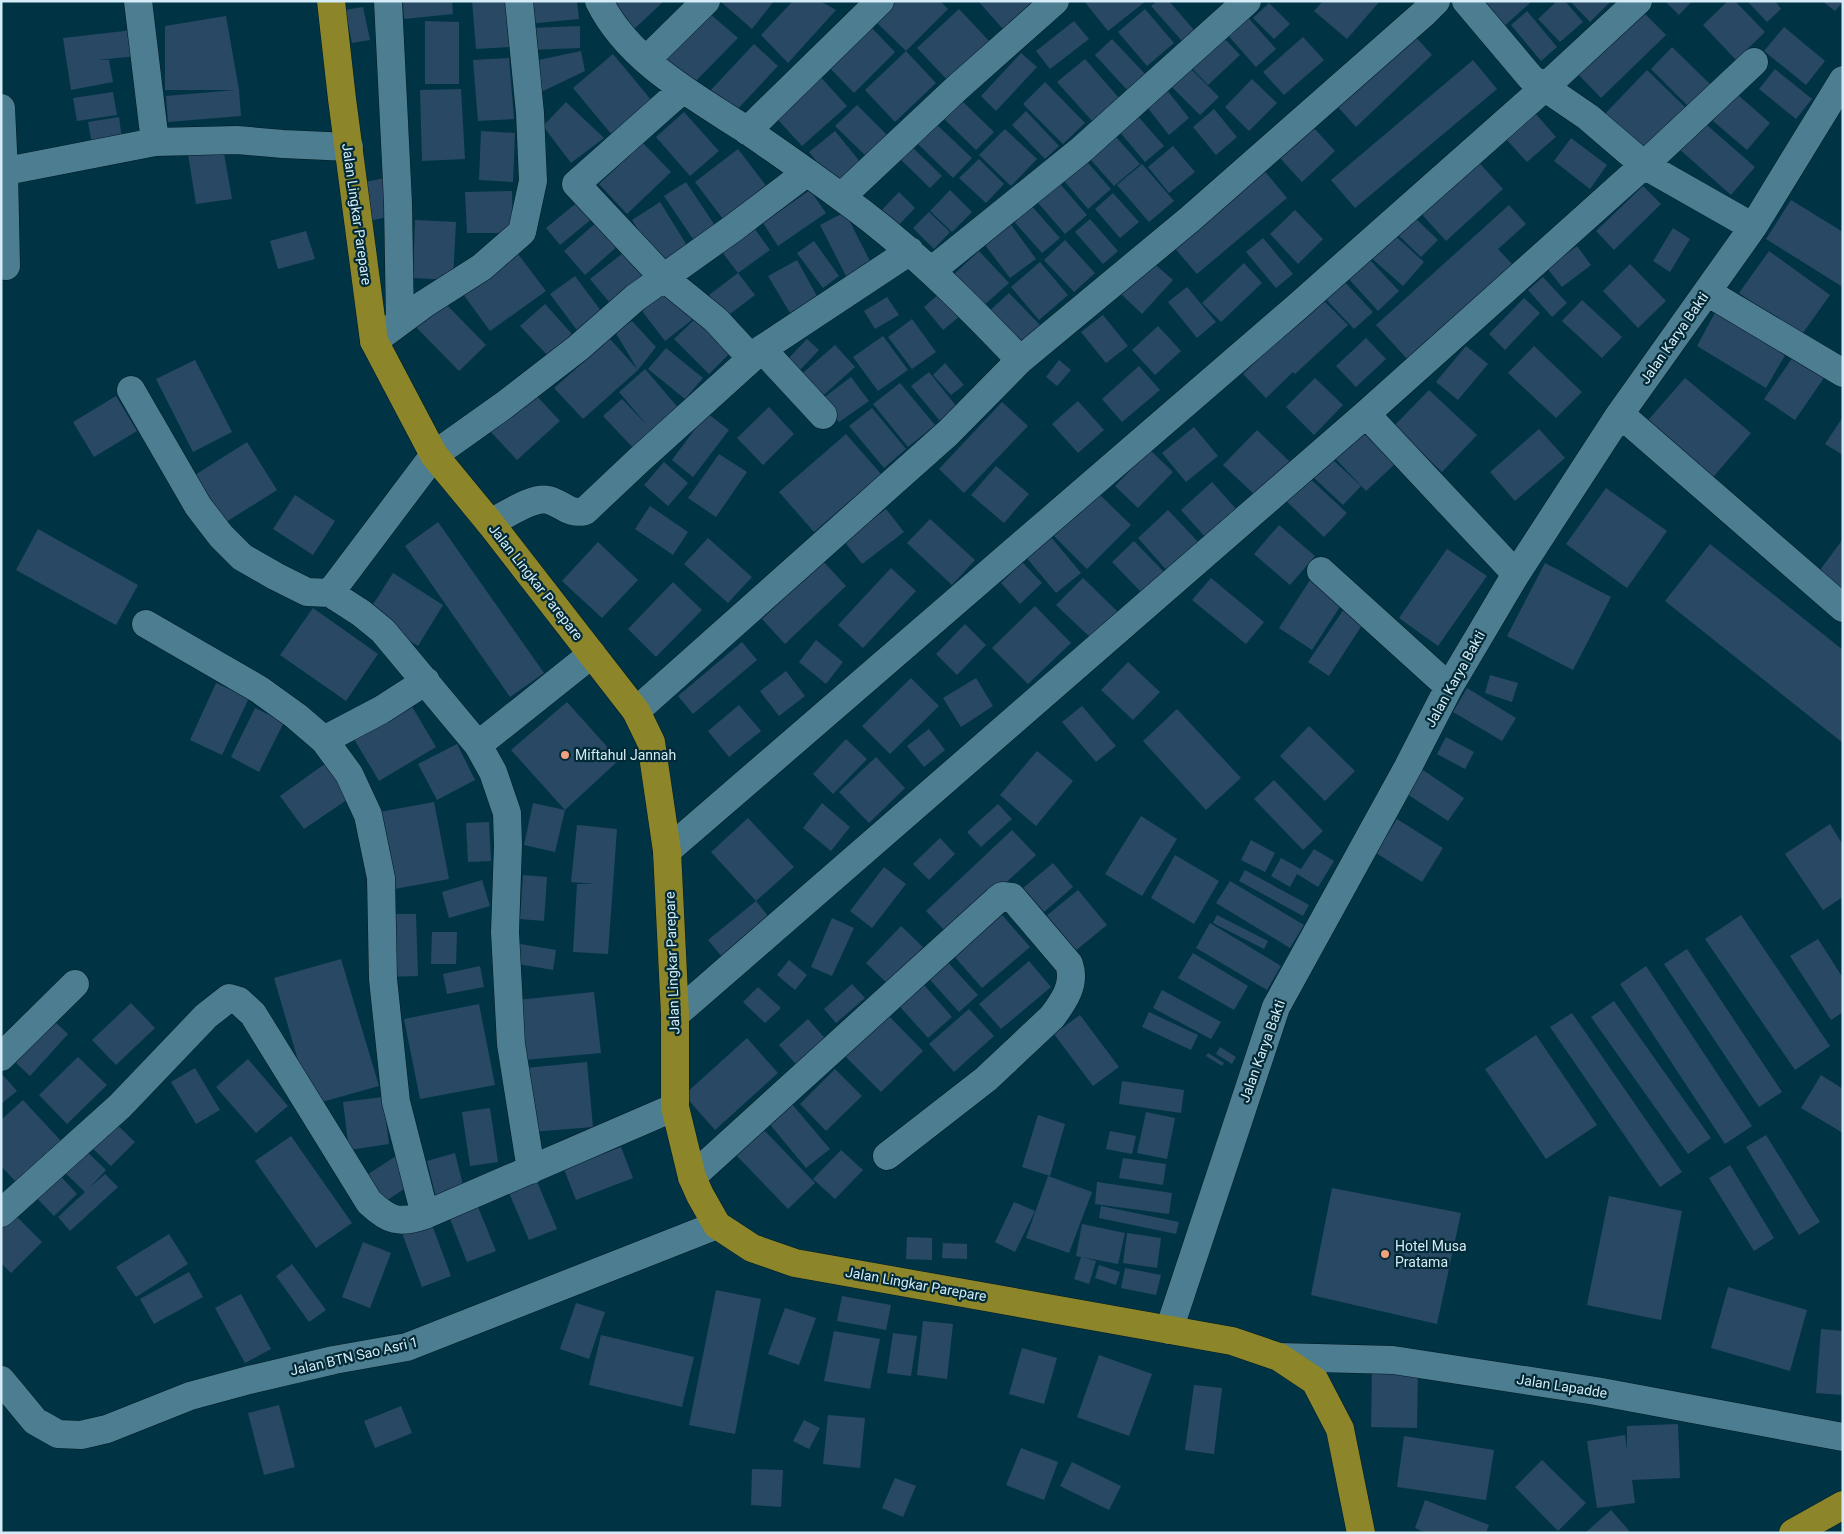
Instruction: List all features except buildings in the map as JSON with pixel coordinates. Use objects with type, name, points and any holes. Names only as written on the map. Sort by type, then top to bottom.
[{"type":"highway","name":"Jalan Lingkar Parepare","points":[[331,1],[374,341],[434,455],[490,523],[636,711],[650,742],[667,851],[675,1015],[675,1107],[692,1177],[717,1225],[752,1248],[795,1263],[1232,1341],[1279,1357],[1315,1381],[1340,1430],[1361,1533]]},
{"type":"highway","points":[[1793,1533],[1843,1505]]},
{"type":"street","points":[[138,1],[155,142]]},
{"type":"street","points":[[388,1],[398,203],[400,321]]},
{"type":"street","points":[[374,341],[424,304],[482,267],[522,232],[533,181],[530,113],[519,1]]},
{"type":"street","points":[[599,1],[606,17],[646,60],[672,82],[747,131],[841,197],[910,251],[932,270],[1020,360]]},
{"type":"street","points":[[646,60],[706,1]]},
{"type":"street","points":[[747,131],[880,1]]},
{"type":"street","points":[[841,197],[957,88],[1055,1]]},
{"type":"street","points":[[932,270],[1081,150],[1247,1]]},
{"type":"street","points":[[1466,1],[1522,70],[1544,88],[1557,95],[1588,118],[1644,165],[1753,227]]},
{"type":"street","points":[[667,851],[1298,306],[1544,88],[1638,1]]},
{"type":"street","points":[[636,711],[948,433],[1020,360],[1190,218],[1423,6]]},
{"type":"street","points":[[675,1015],[1366,414],[1644,165],[1754,62]]},
{"type":"street","name":"Jalan Karya Bakti","points":[[1169,1330],[1276,1007],[1408,767],[1449,687],[1516,574],[1620,414],[1753,227],[1843,80]]},
{"type":"street","points":[[683,89],[576,184],[663,277],[756,354],[823,415]]},
{"type":"street","points":[[1,108],[6,266]]},
{"type":"street","points":[[3,172],[155,142],[237,140],[349,147]]},
{"type":"street","points":[[330,593],[434,455],[503,406],[578,348],[635,298],[732,229],[806,173]]},
{"type":"street","points":[[490,523],[537,499],[549,500],[576,513],[585,511],[756,354],[910,251]]},
{"type":"street","points":[[1707,292],[1843,373]]},
{"type":"street","points":[[131,390],[198,506],[221,536],[242,557],[307,592],[330,593],[383,630],[478,745],[494,772],[507,813],[508,845],[505,932],[511,1044],[531,1170]]},
{"type":"street","points":[[1366,414],[1516,574]]},
{"type":"street","points":[[1620,414],[1843,608]]},
{"type":"street","points":[[1321,571],[1449,687]]},
{"type":"street","points":[[146,624],[260,690],[296,716],[324,740],[349,774],[368,815],[381,878],[383,979],[396,1102],[425,1215]]},
{"type":"street","points":[[478,745],[592,654]]},
{"type":"street","points":[[324,740],[381,710],[426,681]]},
{"type":"street","points":[[692,1177],[1002,896],[1012,897],[1069,964],[1073,973],[1070,988],[1060,1007],[1052,1017],[986,1079],[887,1156]]},
{"type":"street","points":[[1,1057],[75,984]]},
{"type":"street","points":[[4,1204],[120,1106],[206,1016],[229,998],[240,1001],[253,1014],[369,1202],[382,1215],[400,1221],[425,1215],[675,1107]]},
{"type":"street","name":"Jalan BTN Sao Asri 1","points":[[1,1380],[35,1421],[58,1434],[81,1435],[107,1428],[190,1396],[249,1380],[334,1360],[407,1347],[717,1225]]},
{"type":"street","name":"Jalan Lapadde","points":[[1279,1357],[1393,1360],[1596,1391],[1843,1437]]},
{"type":"place","name":"Miftahul Jannah","points":[[565,755]]},
{"type":"place","name":"Hotel Musa Pratama","points":[[1385,1254]]}]
